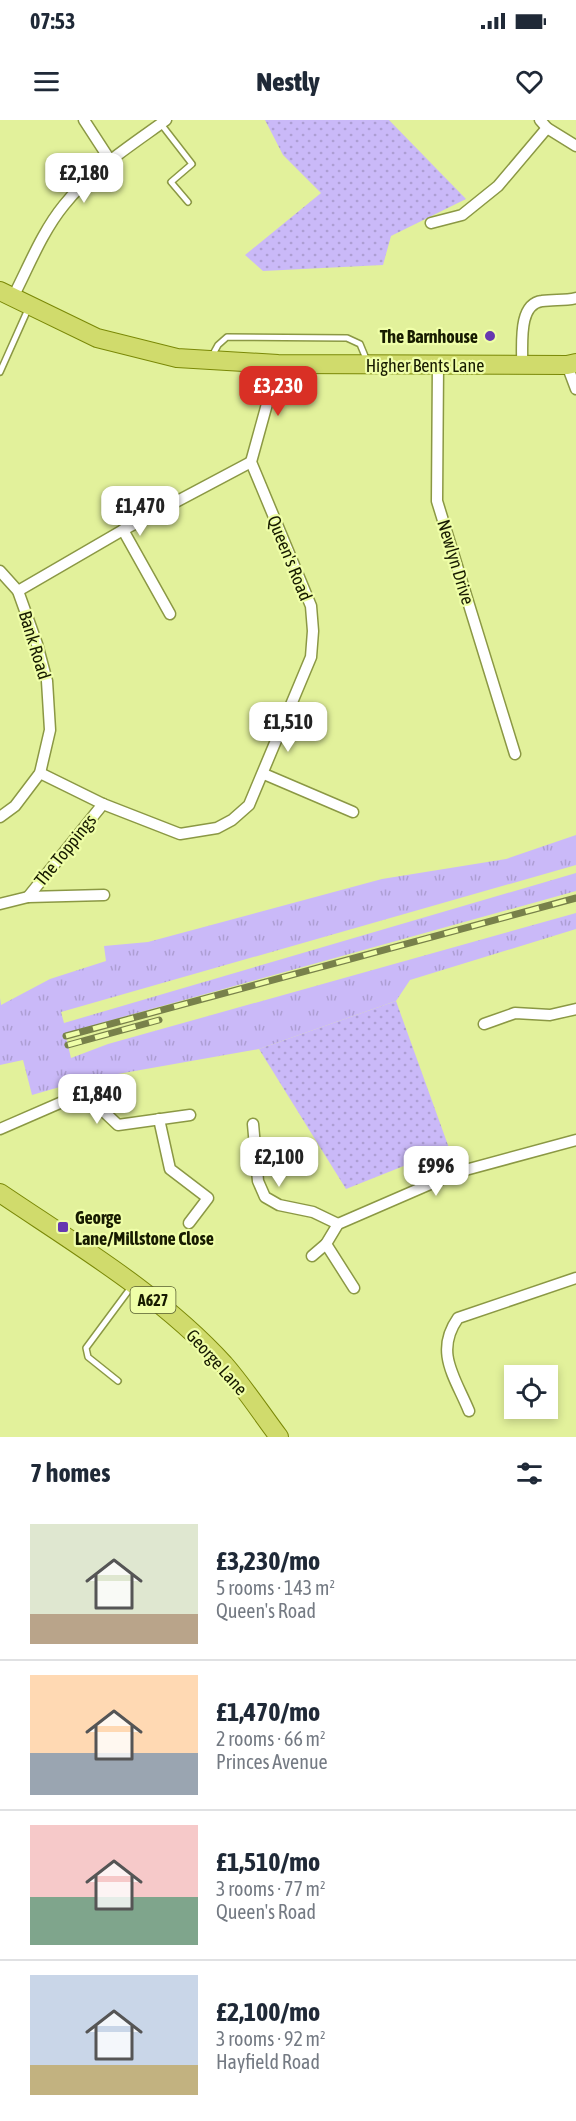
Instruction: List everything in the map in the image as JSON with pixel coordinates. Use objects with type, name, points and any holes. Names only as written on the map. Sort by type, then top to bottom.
[{"type":"main road","name":"Higher Bents Lane","points":[[14,298],[97,338],[177,358],[278,364],[572,364]]},
{"type":"main road","name":"George Lane","points":[[0,1193],[133,1285],[181,1323],[224,1365],[279,1437]]},
{"type":"street","points":[[84,120],[110,160]]},
{"type":"street","points":[[14,298],[40,242],[64,205],[110,160],[163,122]]},
{"type":"street","points":[[431,224],[462,215],[498,186],[544,124],[576,146]]},
{"type":"street","points":[[522,365],[523,324],[530,307],[540,301],[561,302],[576,298]]},
{"type":"street","points":[[18,591],[123,530],[251,462],[278,364]]},
{"type":"street","name":"Newlyn Drive","points":[[438,364],[437,501],[515,754]]},
{"type":"street","points":[[572,364],[576,389]]},
{"type":"street","name":"Queen's Road","points":[[40,773],[103,804],[180,834],[218,828],[232,820],[249,805],[264,774],[311,657],[313,631],[311,606],[251,462]]},
{"type":"street","points":[[123,530],[170,614]]},
{"type":"street","name":"Bank Road","points":[[0,571],[18,591],[47,681],[50,730],[40,773],[15,806],[0,817]]},
{"type":"street","points":[[264,774],[353,812]]},
{"type":"street","name":"The Toppings","points":[[28,897],[103,804]]},
{"type":"street","name":"The Toppings","points":[[0,904],[28,897],[104,895]]},
{"type":"street","points":[[484,1024],[514,1013],[549,1015],[576,1009]]},
{"type":"street","points":[[0,1129],[69,1099],[100,1108],[118,1125],[190,1115]]},
{"type":"street","points":[[159,1119],[170,1169],[208,1198],[189,1223]]},
{"type":"street","points":[[253,1124],[258,1181],[265,1197],[279,1205],[313,1212],[338,1224]]},
{"type":"street","points":[[312,1256],[326,1244],[338,1224],[458,1172],[576,1140]]},
{"type":"street","points":[[326,1244],[354,1288]]},
{"type":"street","points":[[469,1411],[445,1352],[448,1333],[458,1318],[576,1278]]},
{"type":"lane","points":[[163,122],[192,164],[171,182],[188,202]]},
{"type":"lane","points":[[0,372],[14,298]]},
{"type":"lane","points":[[210,360],[218,345],[227,337],[347,338],[360,344],[369,364]]},
{"type":"lane","points":[[118,1381],[88,1357],[86,1348],[133,1285]]},
{"type":"green space","points":[[265,120],[389,120],[466,199],[391,236],[383,265],[263,271],[245,255],[321,193],[283,155]]},
{"type":"green space","points":[[576,835],[576,865],[61,1012],[64,1023],[576,873],[576,891],[65,1033],[71,1058],[108,1044],[576,913],[576,929],[410,980],[396,1001],[259,1049],[84,1080],[32,1095],[23,1060],[0,1065],[0,998],[1,1005],[50,979],[106,961],[104,946],[148,942],[382,879],[506,859]]},
{"type":"green space","points":[[396,1001],[449,1148],[346,1189],[259,1049]]},
{"type":"railway","points":[[66,1036],[576,898]]},
{"type":"railway","points":[[68,1045],[159,1020]]},
{"type":"place","name":"The Barnhouse","points":[[490,336]]},
{"type":"place","name":"George Lane/Millstone Close","points":[[63,1227]]}]
